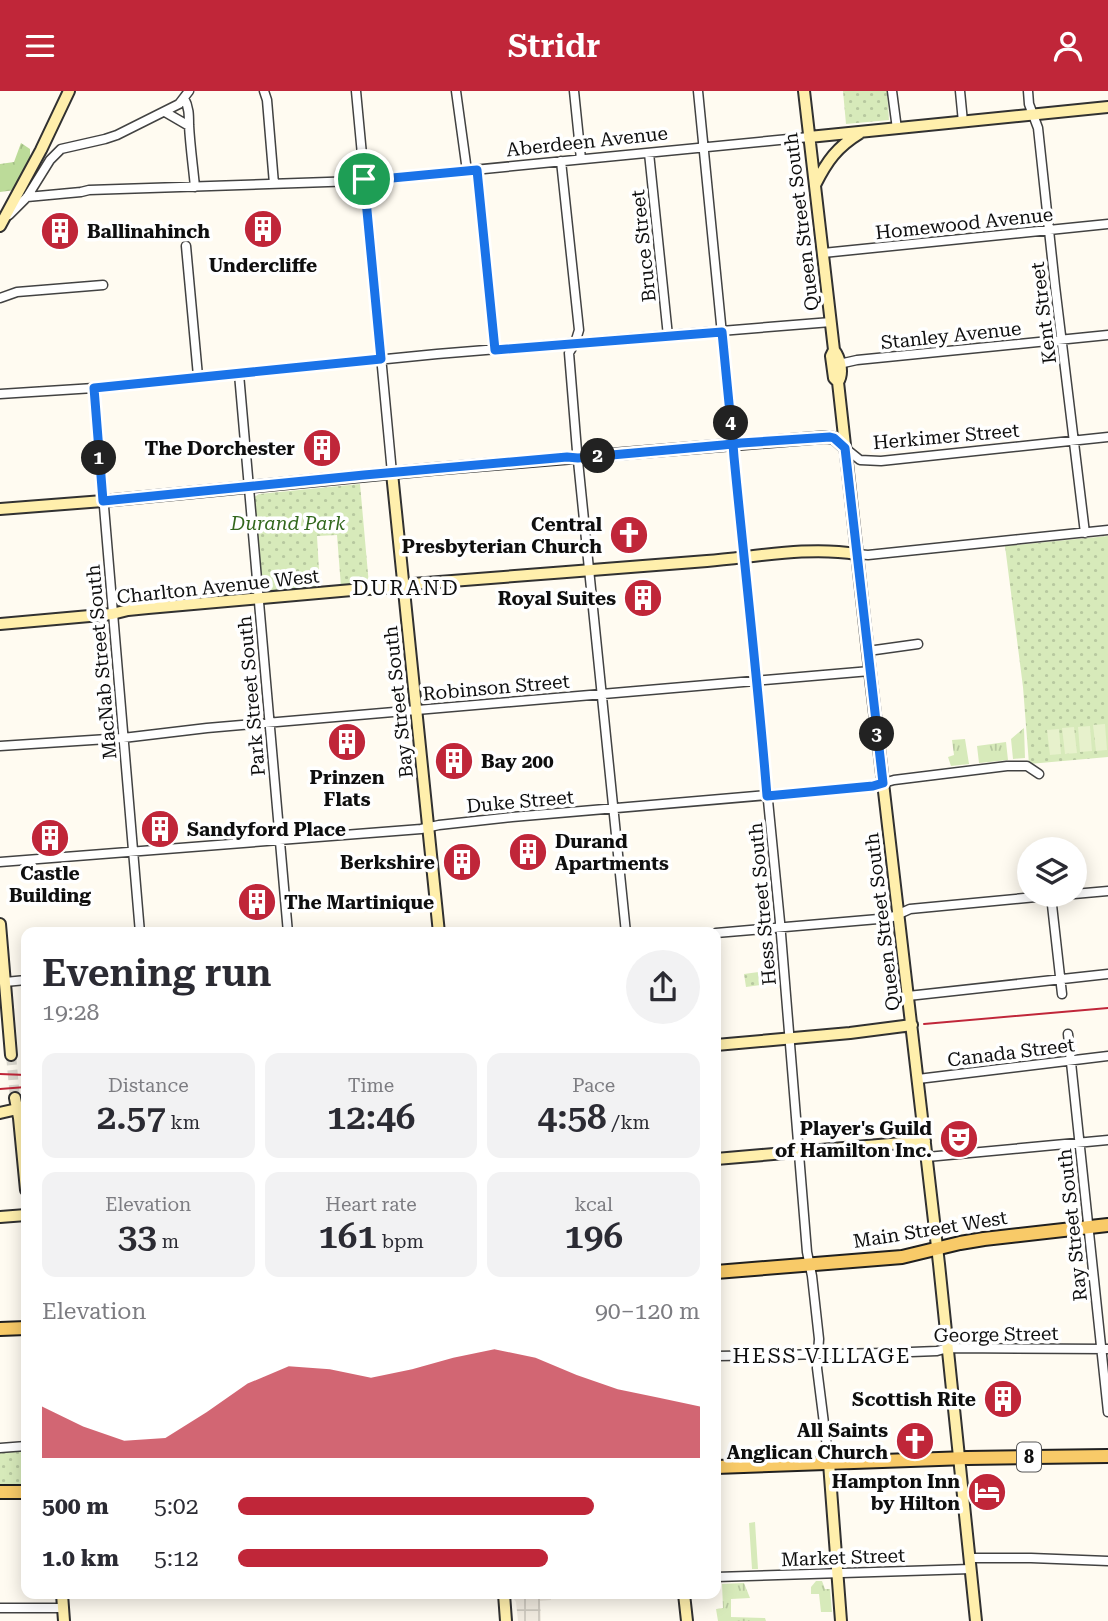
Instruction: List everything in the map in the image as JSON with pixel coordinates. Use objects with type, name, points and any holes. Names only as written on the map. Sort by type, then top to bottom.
[{"type":"main road","name":"Main Street West","points":[[721,1272],[902,1257],[984,1239],[1108,1225]]},
{"type":"main road","points":[[0,1329],[21,1328]]},
{"type":"main road","name":"8","points":[[721,1467],[960,1458],[1108,1456]]},
{"type":"main road","points":[[0,1492],[21,1492]]},
{"type":"street","points":[[2,223],[69,91]]},
{"type":"street","points":[[264,91],[274,184]]},
{"type":"street","name":"Bay Street South","points":[[356,91],[438,927]]},
{"type":"street","points":[[456,91],[467,171]]},
{"type":"street","points":[[574,91],[582,159]]},
{"type":"street","name":"Hess Street South","points":[[698,91],[780,928],[807,1252],[819,1339],[817,1368],[829,1463]]},
{"type":"street","name":"Queen Street South","points":[[804,91],[834,349],[838,356],[841,377],[838,382],[867,651],[927,1157],[976,1621]]},
{"type":"street","points":[[892,91],[897,129]]},
{"type":"street","points":[[960,91],[962,122]]},
{"type":"street","name":"Kent Street","points":[[1028,91],[1038,128],[1085,533]]},
{"type":"street","points":[[2,223],[27,197],[57,151],[117,135],[179,104],[186,95]]},
{"type":"street","points":[[186,95],[195,187]]},
{"type":"street","name":"Aberdeen Avenue","points":[[27,197],[89,190],[357,181],[1108,107]]},
{"type":"street","points":[[165,112],[189,126]]},
{"type":"street","points":[[815,185],[838,149],[863,131]]},
{"type":"street","name":"Bruce Street","points":[[649,153],[668,336]]},
{"type":"street","points":[[561,161],[579,330],[569,353],[625,927]]},
{"type":"street","points":[[477,170],[495,350]]},
{"type":"street","name":"Homewood Avenue","points":[[823,253],[1108,224]]},
{"type":"street","points":[[186,246],[198,376]]},
{"type":"street","points":[[0,298],[17,292],[103,285]]},
{"type":"street","points":[[0,394],[94,388],[381,359],[831,322]]},
{"type":"street","name":"Stanley Avenue","points":[[839,364],[1108,335]]},
{"type":"street","name":"Queen Street South","points":[[834,349],[831,356],[834,378],[838,382]]},
{"type":"street","name":"Park Street South","points":[[239,373],[288,927]]},
{"type":"street","name":"MacNab Street South","points":[[94,388],[139,927]]},
{"type":"street","name":"Herkimer Street","points":[[0,509],[826,436],[834,438],[860,460],[881,461],[1108,437]]},
{"type":"street","name":"Charlton Avenue West","points":[[0,624],[589,569],[815,551],[868,555],[1108,530]]},
{"type":"street","points":[[867,651],[918,644]]},
{"type":"street","name":"Robinson Street","points":[[0,746],[123,738],[870,671]]},
{"type":"street","name":"Duke Street","points":[[0,862],[281,840],[873,786],[894,780],[1007,766],[1027,766],[1039,773]]},
{"type":"street","points":[[1087,893],[1108,891]]},
{"type":"street","points":[[721,933],[890,918],[909,909],[1017,899]]},
{"type":"street","points":[[1052,907],[1062,994]]},
{"type":"street","points":[[0,927],[11,1055]]},
{"type":"street","points":[[908,996],[1108,974]]},
{"type":"street","points":[[5,982],[21,980]]},
{"type":"street","points":[[721,1045],[912,1025]]},
{"type":"street","name":"Ray Street South","points":[[1068,1034],[1088,1227],[1105,1349],[1108,1412]]},
{"type":"street","name":"Canada Street","points":[[918,1079],[1108,1056]]},
{"type":"street","points":[[0,1113],[19,1105],[21,1128]]},
{"type":"street","points":[[927,1157],[1108,1140]]},
{"type":"street","points":[[721,1159],[925,1142]]},
{"type":"street","points":[[0,1217],[21,1215]]},
{"type":"street","name":"George Street","points":[[721,1356],[937,1351],[948,1348],[1105,1349]]},
{"type":"street","points":[[0,1448],[21,1446]]},
{"type":"street","points":[[829,1463],[841,1621]]},
{"type":"street","name":"Market Street","points":[[721,1577],[837,1573],[1031,1558],[1108,1561]]},
{"type":"street","points":[[62,1599],[64,1621]]},
{"type":"street","points":[[504,1599],[506,1621]]},
{"type":"street","points":[[685,1599],[687,1621]]},
{"type":"street","points":[[0,1608],[63,1608]]},
{"type":"green space","points":[[843,91],[887,91],[889,120],[846,124]]},
{"type":"green space","points":[[21,143],[30,149],[30,158],[15,190],[0,192],[0,164],[14,162]]},
{"type":"green space","name":"Durand Park","points":[[360,484],[369,585],[341,587],[337,535],[317,536],[320,588],[263,593],[253,498],[259,494]]},
{"type":"green space","points":[[1108,536],[1108,757],[1029,764],[1023,687],[1005,546]]},
{"type":"green space","points":[[1105,724],[1107,750],[1096,751],[1093,725]]},
{"type":"green space","points":[[1090,726],[1092,751],[1080,752],[1078,727]]},
{"type":"green space","points":[[1074,727],[1077,753],[1065,754],[1062,728]]},
{"type":"green space","points":[[1024,728],[1025,758],[1013,759],[1011,739]]},
{"type":"green space","points":[[1059,729],[1061,754],[1050,755],[1047,730]]},
{"type":"green space","points":[[965,739],[969,764],[951,766],[948,757],[954,755],[952,740]]},
{"type":"green space","points":[[1006,742],[1008,760],[979,763],[977,746]]},
{"type":"green space","points":[[773,970],[774,983],[746,987],[744,974]]},
{"type":"green space","points":[[21,1450],[21,1485],[0,1484],[0,1452]]},
{"type":"green space","points":[[755,1522],[758,1569],[752,1569],[749,1523]]},
{"type":"green space","points":[[816,1581],[822,1581],[825,1589],[830,1589],[832,1612],[821,1612],[819,1594],[811,1594],[811,1587]]},
{"type":"green space","points":[[744,1583],[750,1598],[731,1599],[731,1617],[765,1618],[766,1621],[718,1621],[716,1609],[723,1608],[722,1584]]},
{"type":"shaded area","points":[[514,1599],[551,1599],[540,1601],[541,1621],[518,1621]]},
{"type":"tunnel","points":[[11,1055],[15,1098]]},
{"type":"railway","points":[[924,1024],[1108,1008]]},
{"type":"railway","points":[[0,1074],[21,1075]]},
{"type":"railway","points":[[0,1089],[21,1087]]},
{"type":"place","name":"Undercliffe","points":[[263,229]]},
{"type":"place","name":"Ballinahinch","points":[[60,231]]},
{"type":"place","name":"The Dorchester","points":[[322,448]]},
{"type":"place","name":"Central Presbyterian Church","points":[[629,535]]},
{"type":"place","name":"Royal Suites","points":[[643,598]]},
{"type":"place","name":"Prinzen Flats","points":[[347,742]]},
{"type":"place","name":"Bay 200","points":[[454,761]]},
{"type":"place","name":"Sandyford Place","points":[[160,829]]},
{"type":"place","name":"Castle Building","points":[[50,838]]},
{"type":"place","name":"Durand Apartments","points":[[528,852]]},
{"type":"place","name":"Berkshire","points":[[462,862]]},
{"type":"place","name":"The Martinique","points":[[257,902]]},
{"type":"place","name":"Player's Guild of Hamilton Inc.","points":[[959,1139]]},
{"type":"place","name":"Scottish Rite","points":[[1003,1399]]},
{"type":"place","name":"All Saints Anglican Church","points":[[915,1441]]},
{"type":"place","name":"Hampton Inn by Hilton","points":[[987,1492]]},
{"type":"district","name":"DURAND","points":[[406,588]]},
{"type":"district","name":"HESS VILLAGE","points":[[822,1356]]},
{"type":"route","points":[[364,179],[381,359],[94,388],[103,501],[434,468],[578,458],[723,445],[733,444],[741,443],[826,436],[834,438],[845,448],[883,783],[767,796],[734,449],[733,444],[727,388],[722,332],[495,350],[477,170],[364,179]]}]
